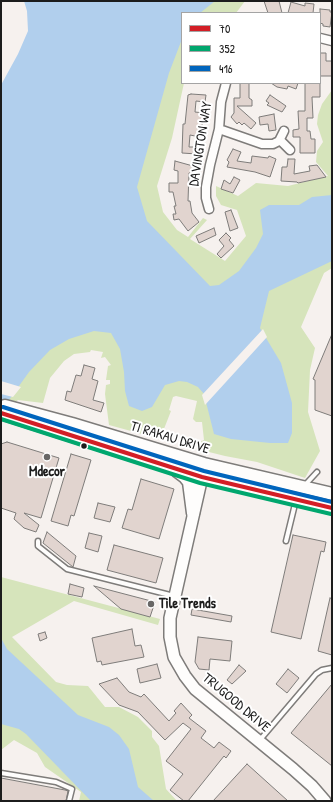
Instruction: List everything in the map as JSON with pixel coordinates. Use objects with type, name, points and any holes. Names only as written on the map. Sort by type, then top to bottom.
[{"type":"main road","name":"TI RAKAU DRIVE","points":[[6,411],[72,424],[204,464],[332,494]]},
{"type":"main road","name":"TI RAKAU DRIVE","points":[[6,411],[202,477],[332,508]]},
{"type":"main road","name":"TRUGOOD DRIVE","points":[[204,464],[170,618],[170,637],[174,657],[179,667],[195,689],[312,786],[325,801]]},
{"type":"main road","points":[[173,468],[185,476],[189,482],[193,513]]},
{"type":"street","points":[[321,38],[332,41]]},
{"type":"street","name":"DAVINGTON WAY","points":[[209,209],[206,198],[206,187],[219,130],[221,102],[226,84]]},
{"type":"street","points":[[219,130],[262,144],[273,144],[280,140],[284,131]]},
{"type":"street","points":[[280,140],[290,150]]},
{"type":"lane","points":[[304,487],[317,472]]},
{"type":"lane","points":[[286,541],[296,500]]},
{"type":"lane","points":[[38,541],[38,546],[68,569],[175,596]]},
{"type":"lane","points":[[258,741],[316,674],[322,670],[332,668]]},
{"type":"lane","points":[[1,773],[56,782],[72,789],[69,801]]},
{"type":"green space","points":[[153,1],[245,1],[237,12],[181,12],[181,84],[184,84],[172,138],[157,186],[163,212],[177,230],[188,237],[203,218],[207,220],[190,239],[225,261],[246,236],[237,210],[221,205],[216,196],[216,186],[238,196],[256,183],[288,186],[328,176],[316,162],[317,151],[323,142],[317,124],[318,115],[322,104],[332,90],[332,268],[324,273],[301,327],[315,348],[310,370],[308,412],[320,451],[305,478],[257,462],[197,449],[198,443],[204,440],[202,422],[196,422],[193,419],[197,401],[176,396],[173,397],[169,410],[171,411],[160,439],[109,425],[105,394],[106,385],[110,384],[110,380],[106,380],[108,366],[111,365],[105,357],[101,358],[103,352],[91,350],[90,352],[74,354],[64,361],[50,378],[43,403],[18,400],[14,403],[8,401]]},
{"type":"green space","points":[[1,577],[160,619],[158,625],[74,601],[12,637],[56,682],[67,685],[88,686],[105,707],[119,707],[138,717],[152,731],[152,737],[159,746],[166,789],[177,801],[79,801],[81,792],[45,767],[37,753],[14,740],[1,750]]},
{"type":"water","points":[[24,1],[215,1],[201,12],[181,12],[181,42],[169,73],[137,187],[147,221],[210,286],[219,285],[239,271],[256,248],[263,234],[260,210],[269,205],[299,205],[312,197],[332,195],[332,261],[269,291],[260,328],[281,363],[292,403],[292,433],[288,443],[270,443],[231,439],[214,434],[204,394],[198,387],[187,382],[179,381],[165,385],[152,407],[142,411],[129,406],[125,391],[124,372],[120,349],[111,333],[94,331],[69,339],[50,350],[29,372],[1,411],[1,85],[18,54],[28,31],[27,11]]},
{"type":"water","points":[[1,638],[7,649],[78,715],[109,727],[119,735],[129,749],[138,787],[154,801],[91,801],[26,734],[19,729],[1,724]]},
{"type":"pier","points":[[263,329],[267,337],[205,405],[202,395]]},
{"type":"pier","points":[[1,381],[21,387],[13,397],[1,394]]},
{"type":"building","points":[[264,1],[279,1],[282,12],[268,12]]},
{"type":"building","points":[[291,2],[305,6],[305,3],[314,4],[313,12],[288,12]]},
{"type":"building","points":[[320,9],[330,10],[330,12],[332,12],[330,27],[323,26],[321,23]]},
{"type":"building","points":[[321,53],[326,53],[326,61],[332,61],[332,76],[321,76]]},
{"type":"building","points":[[240,84],[249,84],[249,98],[252,100],[252,106],[237,106],[256,123],[251,129],[244,123],[242,125],[239,122],[237,124],[231,117],[234,113],[234,98],[240,98]]},
{"type":"building","points":[[272,84],[298,84],[296,89],[288,86],[287,89],[277,87]]},
{"type":"building","points":[[305,84],[320,84],[320,97],[312,97],[313,118],[307,118],[307,131],[310,131],[311,139],[315,139],[315,153],[300,153],[300,137],[293,137],[293,130],[299,129],[298,111],[305,111]]},
{"type":"building","points":[[188,95],[206,95],[205,102],[196,101],[195,112],[204,113],[200,137],[190,135],[189,147],[197,147],[197,154],[182,153],[183,124],[185,124]]},
{"type":"building","points":[[270,95],[286,106],[282,112],[267,105],[269,103],[266,101]]},
{"type":"building","points":[[274,114],[276,130],[269,131],[268,124],[260,125],[259,117]]},
{"type":"building","points":[[233,149],[241,152],[237,161],[251,163],[252,156],[268,158],[269,156],[276,159],[270,177],[255,172],[227,167],[229,162],[227,160]]},
{"type":"building","points":[[288,159],[295,159],[294,174],[310,171],[309,166],[317,165],[326,177],[298,183],[281,181],[282,167],[287,167]]},
{"type":"building","points":[[175,161],[193,166],[192,173],[189,173],[188,201],[190,201],[192,213],[199,222],[188,231],[179,219],[174,220],[173,214],[176,214],[174,206],[176,206],[173,192],[169,192],[169,183],[178,183],[178,171],[174,170]]},
{"type":"building","points":[[234,177],[240,180],[233,193],[221,189],[224,180],[230,184]]},
{"type":"building","points":[[231,210],[238,228],[230,231],[225,212]]},
{"type":"building","points":[[214,228],[216,235],[199,243],[196,236]]},
{"type":"building","points":[[226,233],[231,238],[229,240],[234,246],[221,258],[217,254],[224,246],[219,240]]},
{"type":"building","points":[[332,334],[332,416],[315,410],[315,380],[313,379]]},
{"type":"building","points":[[84,365],[95,368],[92,379],[98,381],[93,400],[104,403],[101,412],[65,400],[67,391],[71,392],[76,375],[81,376]]},
{"type":"building","points":[[7,442],[59,458],[41,518],[24,513],[39,525],[36,532],[24,528],[14,519],[16,513],[1,508],[1,444]]},
{"type":"building","points":[[71,454],[91,460],[74,516],[71,515],[68,526],[51,521]]},
{"type":"building","points":[[141,479],[174,489],[159,539],[122,528],[128,509],[132,510]]},
{"type":"building","points":[[98,503],[115,507],[110,522],[94,518]]},
{"type":"building","points":[[47,532],[76,556],[73,567],[43,543]]},
{"type":"building","points":[[89,533],[102,536],[98,552],[85,548]]},
{"type":"building","points":[[293,535],[326,542],[324,552],[321,551],[301,639],[271,632]]},
{"type":"building","points":[[114,545],[163,558],[156,583],[107,570]]},
{"type":"building","points":[[70,584],[84,588],[82,597],[68,594]]},
{"type":"building","points":[[94,586],[155,602],[150,617],[121,609]]},
{"type":"building","points":[[330,598],[332,599],[332,655],[318,651]]},
{"type":"building","points":[[192,609],[232,616],[231,622],[191,615]]},
{"type":"building","points":[[132,629],[135,646],[141,645],[144,657],[102,665],[101,661],[97,662],[92,638]]},
{"type":"building","points":[[45,632],[47,638],[40,641],[38,634]]},
{"type":"building","points":[[198,637],[232,641],[230,661],[210,659],[209,670],[199,669],[195,662]]},
{"type":"building","points":[[157,664],[161,678],[140,683],[137,669]]},
{"type":"building","points":[[239,665],[246,671],[232,684],[227,680]]},
{"type":"building","points":[[288,669],[299,678],[287,693],[276,684]]},
{"type":"building","points":[[117,678],[129,692],[141,697],[144,694],[169,721],[176,713],[174,711],[181,703],[192,715],[189,718],[206,731],[201,738],[214,748],[219,742],[231,751],[226,758],[224,756],[188,801],[184,801],[170,790],[183,774],[166,761],[191,729],[183,723],[165,740],[138,712],[119,705],[99,684]]},
{"type":"building","points":[[332,684],[332,766],[291,733]]},
{"type":"building","points":[[247,764],[288,801],[213,801]]},
{"type":"building","points":[[1,778],[68,791],[66,801],[1,801]]},
{"type":"transit line","name":"416","points":[[3,407],[204,471],[332,502]]},
{"type":"transit line","name":"70","points":[[1,413],[202,477],[332,508]]},
{"type":"transit line","name":"352","points":[[1,419],[200,483],[331,514]]},
{"type":"place","name":"Mdecor","points":[[47,457]]},
{"type":"place","name":"Tile Trends","points":[[151,604]]}]
